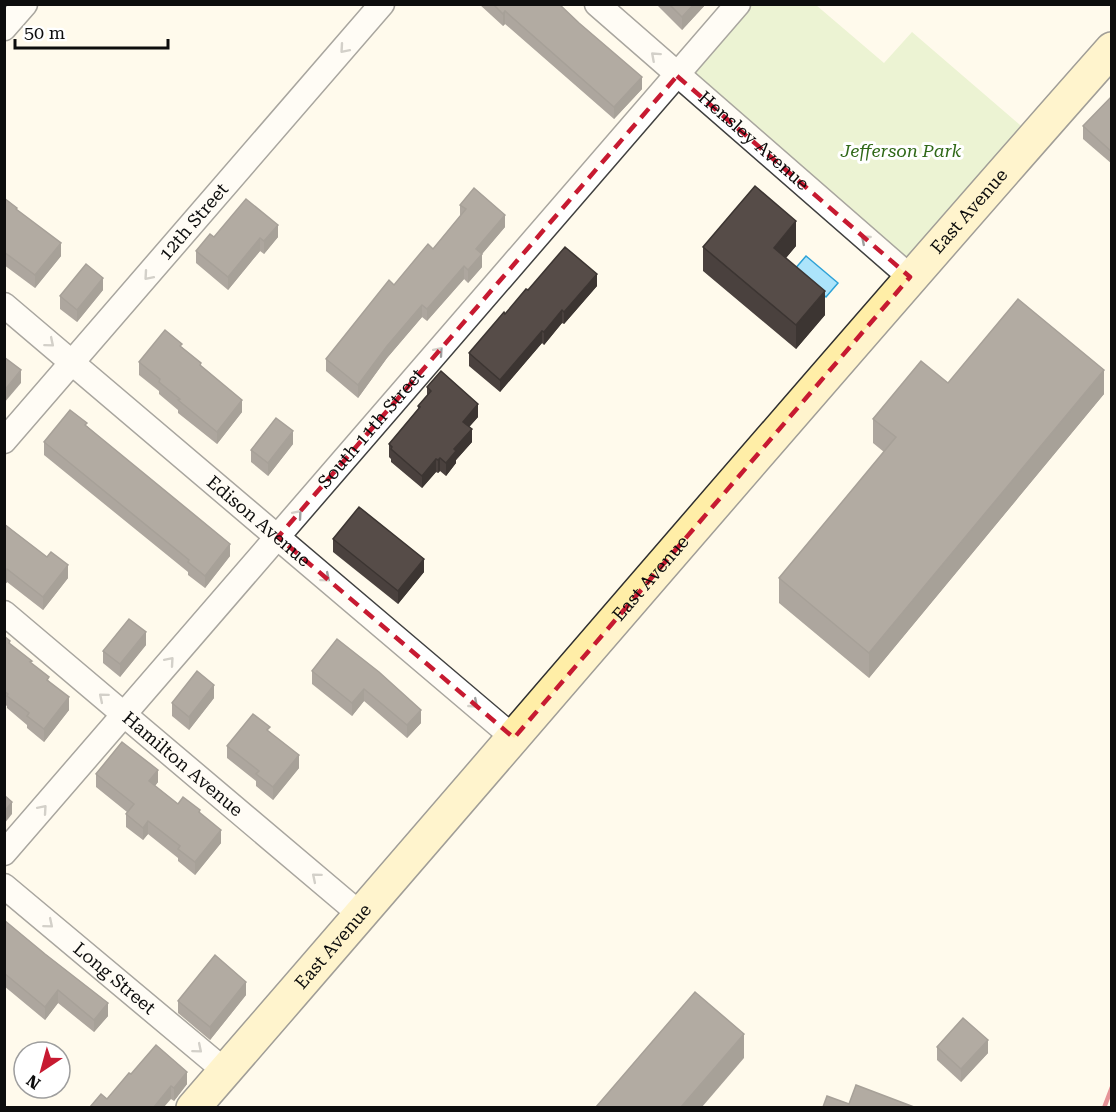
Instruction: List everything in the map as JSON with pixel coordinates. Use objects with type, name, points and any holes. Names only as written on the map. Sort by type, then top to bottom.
[{"type":"street","points":[[4,28],[25,4]]},
{"type":"street","name":"12th Street","points":[[4,441],[382,4]]},
{"type":"street","name":"Hensley Avenue","points":[[597,4],[910,277]]},
{"type":"street","name":"South 11th Street","points":[[4,853],[738,4]]},
{"type":"street","name":"East Avenue","points":[[194,1107],[910,277],[1112,49]]},
{"type":"street","name":"Edison Avenue","points":[[4,305],[514,738]]},
{"type":"street","name":"Hamilton Avenue","points":[[4,613],[361,915]]},
{"type":"street","name":"Long Street","points":[[4,886],[225,1071]]},
{"type":"highlighted area","points":[[677,76],[910,277],[514,738],[278,537]]},
{"type":"green space","name":"Jefferson Park","points":[[738,5],[816,5],[884,63],[912,32],[1034,137],[910,277],[677,76]]},
{"type":"water","points":[[806,256],[838,283],[826,297],[794,270]]},
{"type":"building","points":[[493,4],[559,4],[642,77],[614,107],[505,11],[503,14]]},
{"type":"building","points":[[669,4],[694,4],[682,17]]},
{"type":"building","points":[[1112,96],[1112,152],[1083,126]]},
{"type":"building","points":[[755,186],[796,221],[774,248],[825,291],[796,325],[703,247]]},
{"type":"building","points":[[474,188],[505,215],[476,249],[482,254],[468,270],[464,266],[427,309],[422,305],[358,385],[326,359],[389,280],[394,285],[428,244],[433,249],[466,209],[460,205]]},
{"type":"building","points":[[4,198],[61,243],[35,275],[4,252]]},
{"type":"building","points":[[246,199],[278,225],[264,241],[260,238],[228,277],[196,251],[210,234],[214,237]]},
{"type":"building","points":[[565,247],[597,274],[564,312],[562,310],[544,332],[542,331],[500,380],[469,353]]},
{"type":"building","points":[[86,264],[103,278],[77,310],[60,296]]},
{"type":"building","points":[[1018,299],[1104,370],[869,653],[779,578],[896,437],[873,419],[921,361],[948,383]]},
{"type":"building","points":[[165,330],[201,363],[200,365],[242,400],[217,432],[178,400],[180,399],[159,382],[160,379],[139,362]]},
{"type":"building","points":[[4,357],[21,370],[4,391]]},
{"type":"building","points":[[441,371],[478,404],[463,422],[472,429],[454,449],[456,451],[446,463],[440,458],[436,459],[422,476],[391,449],[389,444],[420,407],[418,406],[431,391],[427,387]]},
{"type":"building","points":[[70,410],[87,423],[85,425],[230,544],[205,576],[188,562],[189,560],[44,442]]},
{"type":"building","points":[[276,418],[293,431],[268,463],[251,450]]},
{"type":"building","points":[[359,507],[424,559],[398,591],[333,539]]},
{"type":"building","points":[[4,524],[47,557],[51,552],[68,565],[43,597],[7,569],[4,573]]},
{"type":"building","points":[[129,619],[146,632],[120,664],[103,651]]},
{"type":"building","points":[[4,636],[10,641],[9,643],[49,677],[47,680],[69,697],[44,729],[27,716],[29,713],[4,691]]},
{"type":"building","points":[[337,639],[379,672],[421,710],[407,725],[364,689],[352,703],[312,671]]},
{"type":"building","points":[[197,671],[214,685],[189,717],[172,703]]},
{"type":"building","points":[[253,714],[270,727],[267,730],[299,755],[273,787],[256,774],[259,771],[227,746]]},
{"type":"building","points":[[122,742],[158,770],[149,781],[178,804],[183,797],[221,830],[195,862],[178,849],[180,846],[148,821],[143,828],[126,814],[134,804],[96,774]]},
{"type":"building","points":[[4,795],[12,802],[4,812]]},
{"type":"building","points":[[4,920],[108,1003],[94,1020],[58,990],[45,1007],[4,973]]},
{"type":"building","points":[[215,955],[246,982],[210,1027],[178,1001]]},
{"type":"building","points":[[695,992],[744,1034],[681,1107],[596,1107]]},
{"type":"building","points":[[963,1018],[988,1040],[961,1069],[937,1047]]},
{"type":"building","points":[[156,1045],[187,1072],[174,1088],[171,1086],[154,1107],[90,1107],[101,1094],[107,1099]]},
{"type":"building","points":[[856,1085],[914,1107],[823,1107],[827,1096],[849,1104]]},
{"type":"railway","points":[[1104,1108],[1112,1087]]}]
